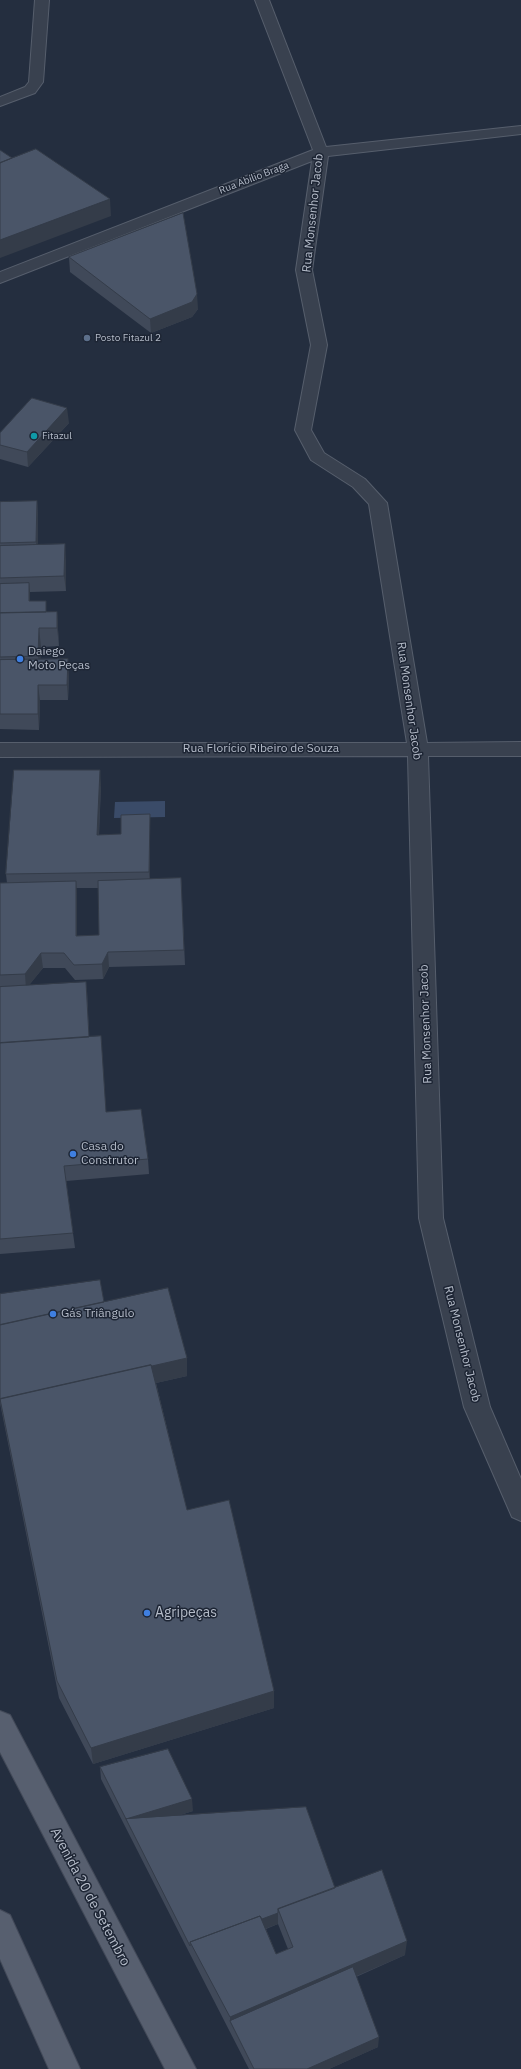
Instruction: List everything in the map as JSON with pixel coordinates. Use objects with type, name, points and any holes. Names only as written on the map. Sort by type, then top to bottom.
[{"type":"main road","name":"Avenida 20 de Setembro","points":[[0,1724],[181,2069]]},
{"type":"main road","points":[[0,1925],[66,2069]]},
{"type":"street","points":[[0,102],[30,90],[36,82],[42,0]]},
{"type":"street","name":"Rua Monsenhor Jacob","points":[[262,0],[321,152],[304,270],[319,345],[303,430],[317,456],[359,483],[378,503],[418,749],[431,1218],[477,1407],[521,1509]]},
{"type":"street","name":"Rua Abílio Braga","points":[[0,278],[321,152],[521,130]]},
{"type":"street","name":"Rua Florício Ribeiro de Souza","points":[[0,750],[521,749]]},
{"type":"water","points":[[165,801],[165,817],[114,818],[115,802]]},
{"type":"building","points":[[36,149],[110,199],[0,240],[0,163]]},
{"type":"building","points":[[0,150],[12,158],[0,163]]},
{"type":"building","points":[[183,213],[197,294],[192,302],[150,319],[69,257]]},
{"type":"building","points":[[32,398],[67,408],[27,452],[0,445],[0,433]]},
{"type":"building","points":[[37,501],[36,542],[0,543],[0,502]]},
{"type":"building","points":[[65,544],[64,576],[0,578],[0,546]]},
{"type":"building","points":[[29,583],[29,601],[46,601],[46,612],[0,613],[0,584]]},
{"type":"building","points":[[57,612],[57,628],[39,628],[38,656],[0,657],[0,613]]},
{"type":"building","points":[[68,659],[67,685],[38,685],[38,714],[0,714],[0,660]]},
{"type":"building","points":[[14,770],[100,770],[97,835],[121,834],[121,815],[150,814],[149,872],[6,874]]},
{"type":"building","points":[[181,878],[184,950],[108,952],[102,964],[74,965],[64,953],[41,953],[25,974],[0,975],[0,883],[76,881],[76,936],[99,935],[98,881]]},
{"type":"building","points":[[86,982],[89,1037],[0,1043],[0,987]]},
{"type":"building","points":[[101,1036],[106,1112],[141,1109],[148,1159],[64,1166],[73,1233],[0,1239],[0,1043]]},
{"type":"building","points":[[100,1280],[104,1302],[0,1325],[0,1294]]},
{"type":"building","points":[[168,1288],[187,1358],[0,1399],[0,1325]]},
{"type":"building","name":"Agripeças","points":[[151,1365],[187,1510],[229,1500],[274,1691],[91,1748],[57,1681],[0,1399]]},
{"type":"building","points":[[168,1749],[192,1799],[126,1819],[100,1767]]},
{"type":"building","points":[[306,1807],[335,1888],[278,1909],[278,1913],[262,1919],[260,1916],[190,1942],[190,1946],[126,1819]]},
{"type":"building","points":[[382,1870],[407,1941],[230,2017],[190,1942],[260,1916],[276,1954],[293,1947],[278,1909]]},
{"type":"building","points":[[353,1967],[379,2037],[307,2069],[254,2069],[230,2021]]},
{"type":"place","name":"Posto Fitazul 2","points":[[87,338]]},
{"type":"place","name":"Fitazul","points":[[34,436]]},
{"type":"place","name":"Daiego Moto Peças","points":[[20,659]]},
{"type":"place","name":"Casa do Construtor","points":[[73,1154]]},
{"type":"place","name":"Gás Triângulo","points":[[53,1314]]},
{"type":"place","name":"Agripeças","points":[[147,1613]]}]
